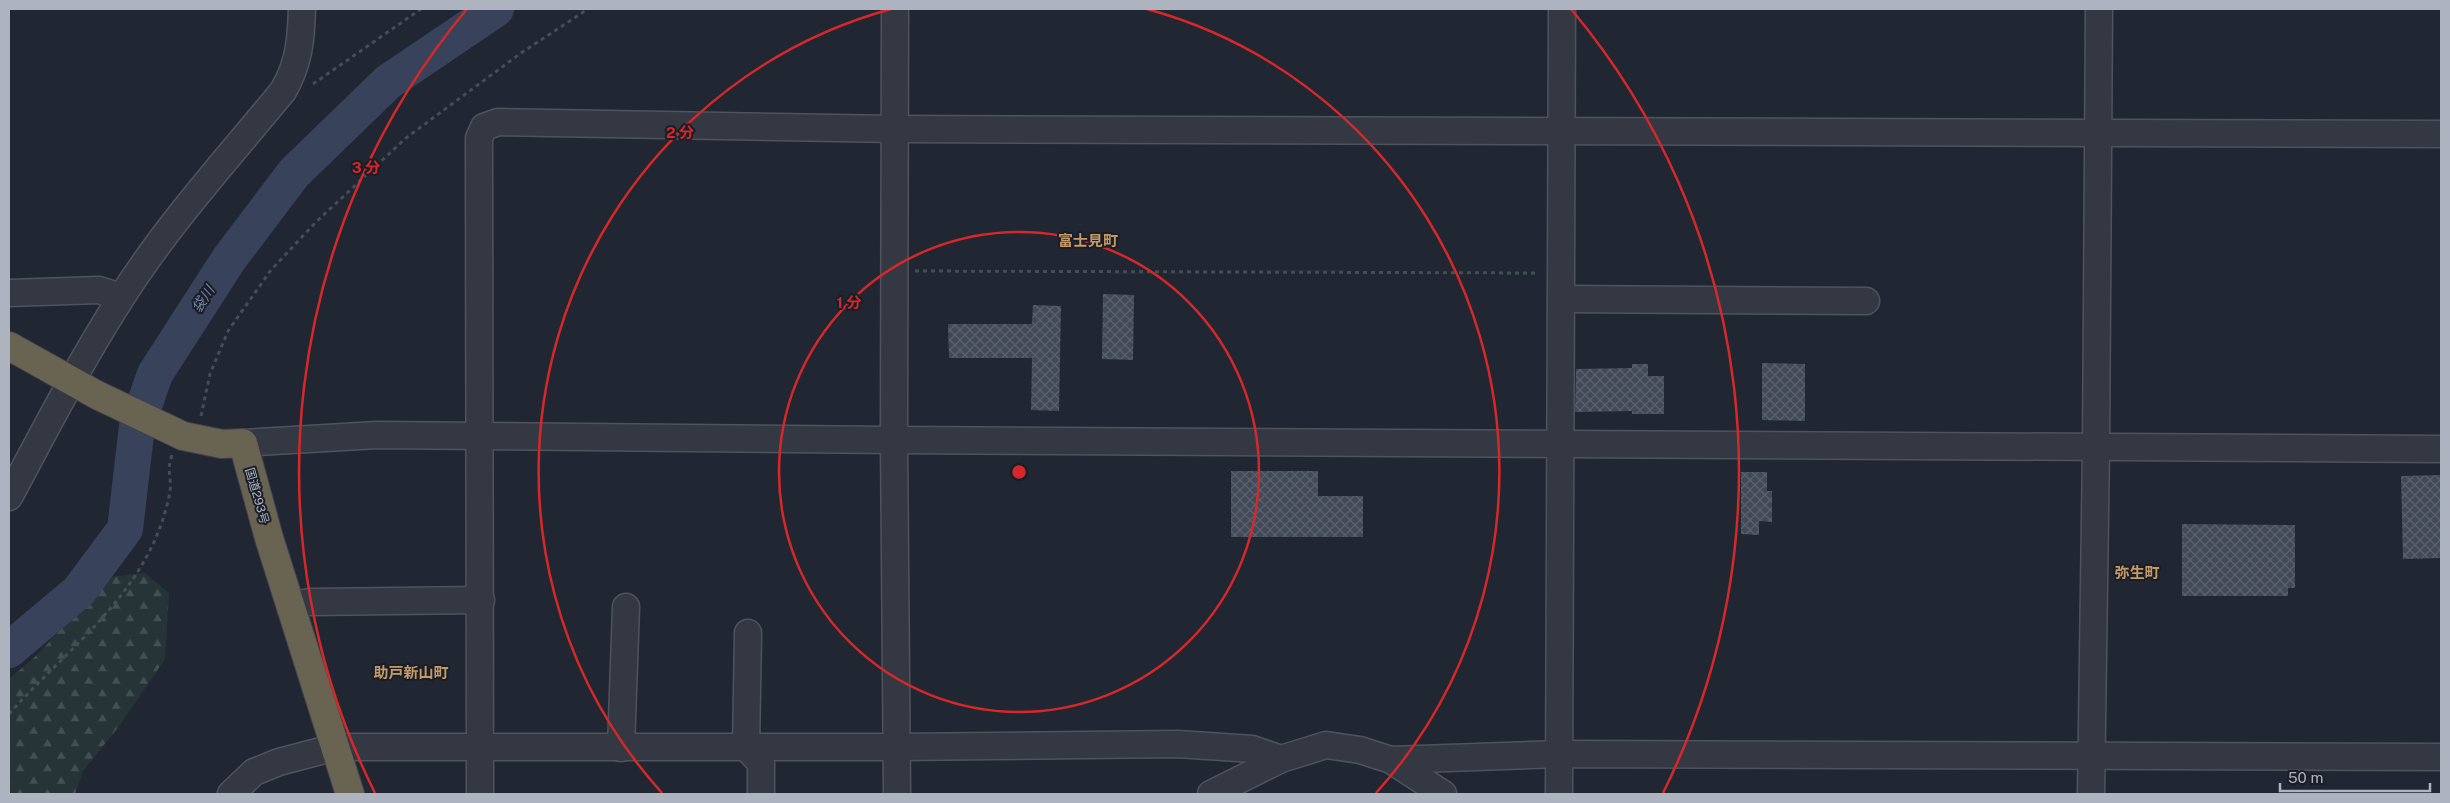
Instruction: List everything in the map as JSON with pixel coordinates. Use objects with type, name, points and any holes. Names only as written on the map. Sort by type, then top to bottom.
[{"type":"highway","points":[[9,346],[72,380],[175,444],[243,443]]},
{"type":"highway","name":"国道293号","points":[[243,443],[266,529],[350,794]]},
{"type":"street","points":[[9,496],[72,380],[122,297],[188,206],[283,91],[292,76],[299,57],[302,9]]},
{"type":"street","points":[[894,9],[894,440],[897,794]]},
{"type":"street","points":[[1559,794],[1562,9]]},
{"type":"street","points":[[2091,794],[2096,447],[2098,9]]},
{"type":"street","points":[[480,794],[481,438],[479,138],[484,127],[498,122],[895,129],[2441,134]]},
{"type":"street","points":[[9,292],[99,290],[122,297]]},
{"type":"street","points":[[1561,299],[1866,301]]},
{"type":"street","points":[[243,443],[338,436],[2441,449]]},
{"type":"street","points":[[291,605],[310,602],[481,600]]},
{"type":"street","points":[[621,748],[626,606]]},
{"type":"street","points":[[748,633],[746,748],[761,763],[761,794]]},
{"type":"street","points":[[231,794],[254,772],[279,762],[336,747],[746,748],[1178,744],[1252,749],[1281,759]]},
{"type":"street","points":[[1211,794],[1281,759],[1326,745],[1360,750],[1391,760],[1443,794]]},
{"type":"street","points":[[1391,760],[1558,754],[2441,757]]},
{"type":"path","points":[[311,86],[421,9]]},
{"type":"path","points":[[201,417],[210,374],[228,331],[272,270],[316,222],[406,138],[521,53],[588,9]]},
{"type":"path","points":[[895,271],[1561,274]]},
{"type":"path","points":[[9,714],[92,632],[128,586],[150,549],[162,522],[170,491],[168,468],[175,444]]},
{"type":"green space","points":[[145,573],[169,593],[165,659],[120,725],[83,771],[75,794],[9,794],[9,679],[38,654],[109,577]]},
{"type":"building","points":[[1103,294],[1134,295],[1133,360],[1102,359]]},
{"type":"building","points":[[1033,305],[1061,306],[1059,411],[1031,410],[1032,358],[949,358],[948,324],[1032,324]]},
{"type":"building","points":[[1762,363],[1805,364],[1805,421],[1762,420]]},
{"type":"building","points":[[1632,364],[1648,364],[1648,376],[1664,376],[1664,414],[1632,414],[1632,411],[1575,412],[1576,369],[1632,368]]},
{"type":"building","points":[[1231,471],[1318,471],[1318,496],[1363,496],[1363,537],[1231,537]]},
{"type":"building","points":[[1741,472],[1767,472],[1767,491],[1772,491],[1772,522],[1759,521],[1759,535],[1741,534]]},
{"type":"building","points":[[2441,475],[2441,558],[2403,559],[2401,476]]},
{"type":"building","points":[[2182,524],[2295,525],[2295,588],[2288,588],[2288,596],[2182,596]]},
{"type":"waterway","name":"袋川","points":[[9,650],[79,591],[125,529],[137,426],[155,374],[229,259],[294,173],[388,82],[496,9]]},
{"type":"district","name":"富士見町","points":[[1088,240]]},
{"type":"district","name":"弥生町","points":[[2137,572]]},
{"type":"district","name":"助戸新山町","points":[[411,672]]}]
